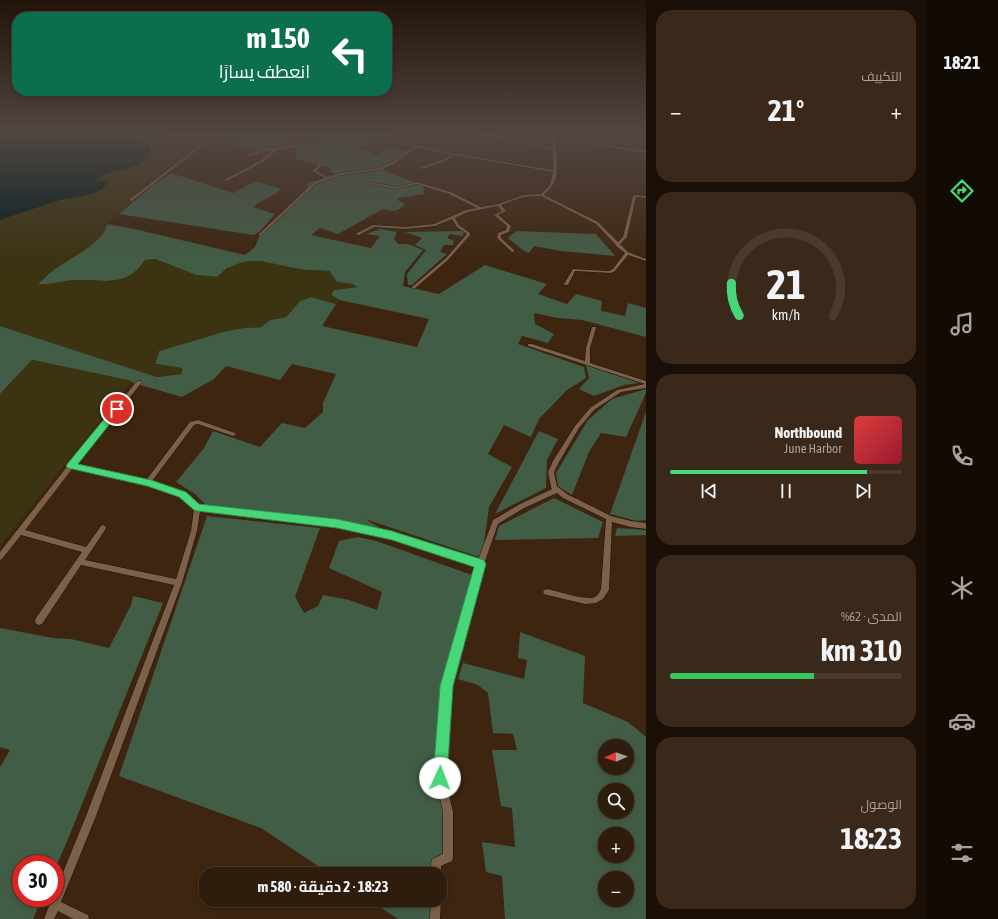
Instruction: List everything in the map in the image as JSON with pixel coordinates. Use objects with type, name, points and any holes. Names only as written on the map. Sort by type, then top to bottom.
[{"type":"street","points":[[131,200],[158,177]]},
{"type":"street","points":[[226,180],[232,177]]},
{"type":"street","points":[[260,234],[315,183],[331,177]]},
{"type":"street","points":[[542,195],[551,185],[554,177]]},
{"type":"street","points":[[370,183],[396,188],[417,184],[450,193],[480,208]]},
{"type":"street","points":[[358,234],[373,226],[405,228],[430,226],[453,218],[462,213],[500,205],[523,196],[542,195],[597,223],[617,245],[627,253],[646,260]]},
{"type":"street","points":[[617,245],[626,237],[635,196],[646,197]]},
{"type":"street","points":[[500,205],[504,210],[496,214],[509,226],[508,231],[499,234],[499,238],[513,251]]},
{"type":"street","points":[[414,288],[447,259],[469,234],[458,226],[453,218]]},
{"type":"street","points":[[566,284],[574,270],[610,272],[614,270],[627,253]]},
{"type":"street","points":[[586,363],[588,348],[594,328]]},
{"type":"street","points":[[530,345],[646,384]]},
{"type":"street","points":[[0,557],[139,382]]},
{"type":"street","points":[[646,384],[619,391],[608,397],[586,414],[556,461],[551,472],[552,484],[564,496],[609,518],[631,524],[646,526]]},
{"type":"street","points":[[148,482],[192,423],[198,422],[233,434]]},
{"type":"street","points":[[71,466],[148,482],[183,495],[197,508],[337,524],[392,535],[480,564]]},
{"type":"street","points":[[436,867],[436,863],[448,857],[448,812],[440,778],[447,686],[480,564],[495,522],[522,506],[557,490]]},
{"type":"street","points":[[64,882],[91,816],[178,583],[194,531],[197,508]]},
{"type":"street","points":[[547,592],[579,599],[595,600],[601,597],[605,590],[609,518]]},
{"type":"street","points":[[39,621],[103,528]]},
{"type":"street","points":[[20,532],[88,551]]},
{"type":"street","points":[[80,562],[178,583]]},
{"type":"street","points":[[49,919],[54,907]]},
{"type":"street","points":[[61,907],[84,919]]},
{"type":"street","points":[[435,919],[436,907]]},
{"type":"green space","points":[[165,177],[183,177],[233,193],[256,181],[281,189],[253,207],[275,214],[260,231],[254,235],[119,214],[153,185]]},
{"type":"green space","points":[[326,177],[400,177],[423,185],[424,194],[397,198],[405,204],[398,210],[390,211],[383,209],[338,234],[320,228],[311,235],[371,248],[380,236],[366,234],[380,229],[397,232],[394,239],[398,244],[408,244],[423,250],[405,272],[403,286],[439,294],[485,265],[547,284],[538,294],[567,304],[576,294],[602,301],[601,311],[625,316],[628,303],[646,308],[646,337],[582,320],[558,318],[534,313],[535,324],[554,334],[548,343],[522,336],[518,344],[584,367],[586,378],[567,390],[539,419],[531,437],[504,425],[488,454],[512,467],[489,507],[482,558],[365,519],[392,535],[337,524],[210,509],[195,494],[176,482],[204,448],[213,431],[260,447],[282,423],[305,428],[323,412],[323,403],[336,374],[292,364],[280,380],[226,366],[214,379],[182,397],[113,377],[32,360],[0,394],[0,326],[157,377],[181,374],[182,368],[155,364],[159,351],[226,331],[261,327],[270,320],[286,317],[300,301],[311,297],[336,304],[322,326],[417,347],[429,319],[339,300],[331,295],[334,290],[357,287],[352,284],[337,282],[329,271],[302,270],[260,261],[227,268],[217,277],[196,275],[155,259],[145,260],[138,269],[122,279],[105,281],[75,280],[38,284],[56,267],[89,247],[106,224],[130,228],[245,255],[255,247],[260,235],[308,190],[307,184]]},
{"type":"green space","points":[[462,231],[464,233],[462,236],[450,234],[447,238],[454,241],[453,245],[444,245],[440,252],[447,254],[412,285],[408,285],[407,274],[426,250],[415,245],[422,238],[405,232]]},
{"type":"green space","points":[[516,231],[596,234],[615,256],[561,251],[534,246],[529,253],[508,238]]},
{"type":"green space","points":[[586,365],[639,383],[624,385],[594,396],[579,389],[589,378]]},
{"type":"green space","points":[[646,389],[646,393],[626,437],[601,433],[589,452],[572,495],[558,486],[556,473],[588,420],[612,399]]},
{"type":"green space","points":[[646,412],[646,520],[637,521],[610,514]]},
{"type":"green space","points":[[539,431],[558,439],[547,460],[546,488],[495,514]]},
{"type":"green space","points":[[554,498],[603,522],[598,538],[495,540],[499,526]]},
{"type":"green space","points":[[207,516],[320,528],[295,597],[304,613],[318,606],[323,595],[349,600],[377,610],[382,592],[329,568],[339,541],[358,537],[376,541],[472,575],[447,686],[440,757],[448,857],[436,863],[436,867],[320,867],[261,828],[119,776]]},
{"type":"green space","points":[[617,528],[646,530],[646,535],[615,536]]},
{"type":"green space","points":[[133,596],[163,603],[61,855],[12,855],[12,907],[38,907],[33,919],[0,919],[0,767],[10,750],[0,747],[0,628],[53,638],[71,639],[109,648],[131,605]]},
{"type":"green space","points":[[520,632],[585,656],[583,703],[628,722],[646,737],[646,919],[505,919],[502,876],[486,872],[482,842],[515,847],[512,808],[501,806],[492,750],[517,750],[513,734],[493,733],[488,693],[478,685],[458,679],[463,663],[524,679],[527,660],[518,658]]},
{"type":"green space","points":[[380,907],[436,907],[435,919],[398,919]]},
{"type":"sand","points":[[101,177],[165,177],[107,224],[104,232],[88,248],[45,276],[38,284],[75,280],[105,281],[122,279],[138,269],[145,260],[155,259],[196,275],[217,277],[228,269],[248,261],[267,262],[304,270],[329,271],[337,282],[352,284],[357,287],[334,290],[331,295],[339,300],[336,304],[311,297],[300,301],[286,317],[270,320],[261,327],[226,331],[159,351],[155,364],[182,368],[181,374],[157,377],[0,326],[0,220],[60,200],[80,197],[104,188],[93,182]]},
{"type":"sand","points":[[32,360],[132,381],[0,546],[0,394]]},
{"type":"water","points":[[0,177],[100,177],[94,181],[103,181],[107,184],[91,194],[60,200],[0,220]]},
{"type":"route","points":[[117,409],[71,466],[148,482],[183,495],[197,508],[337,524],[392,535],[480,564],[447,686],[440,757],[440,778]]}]
